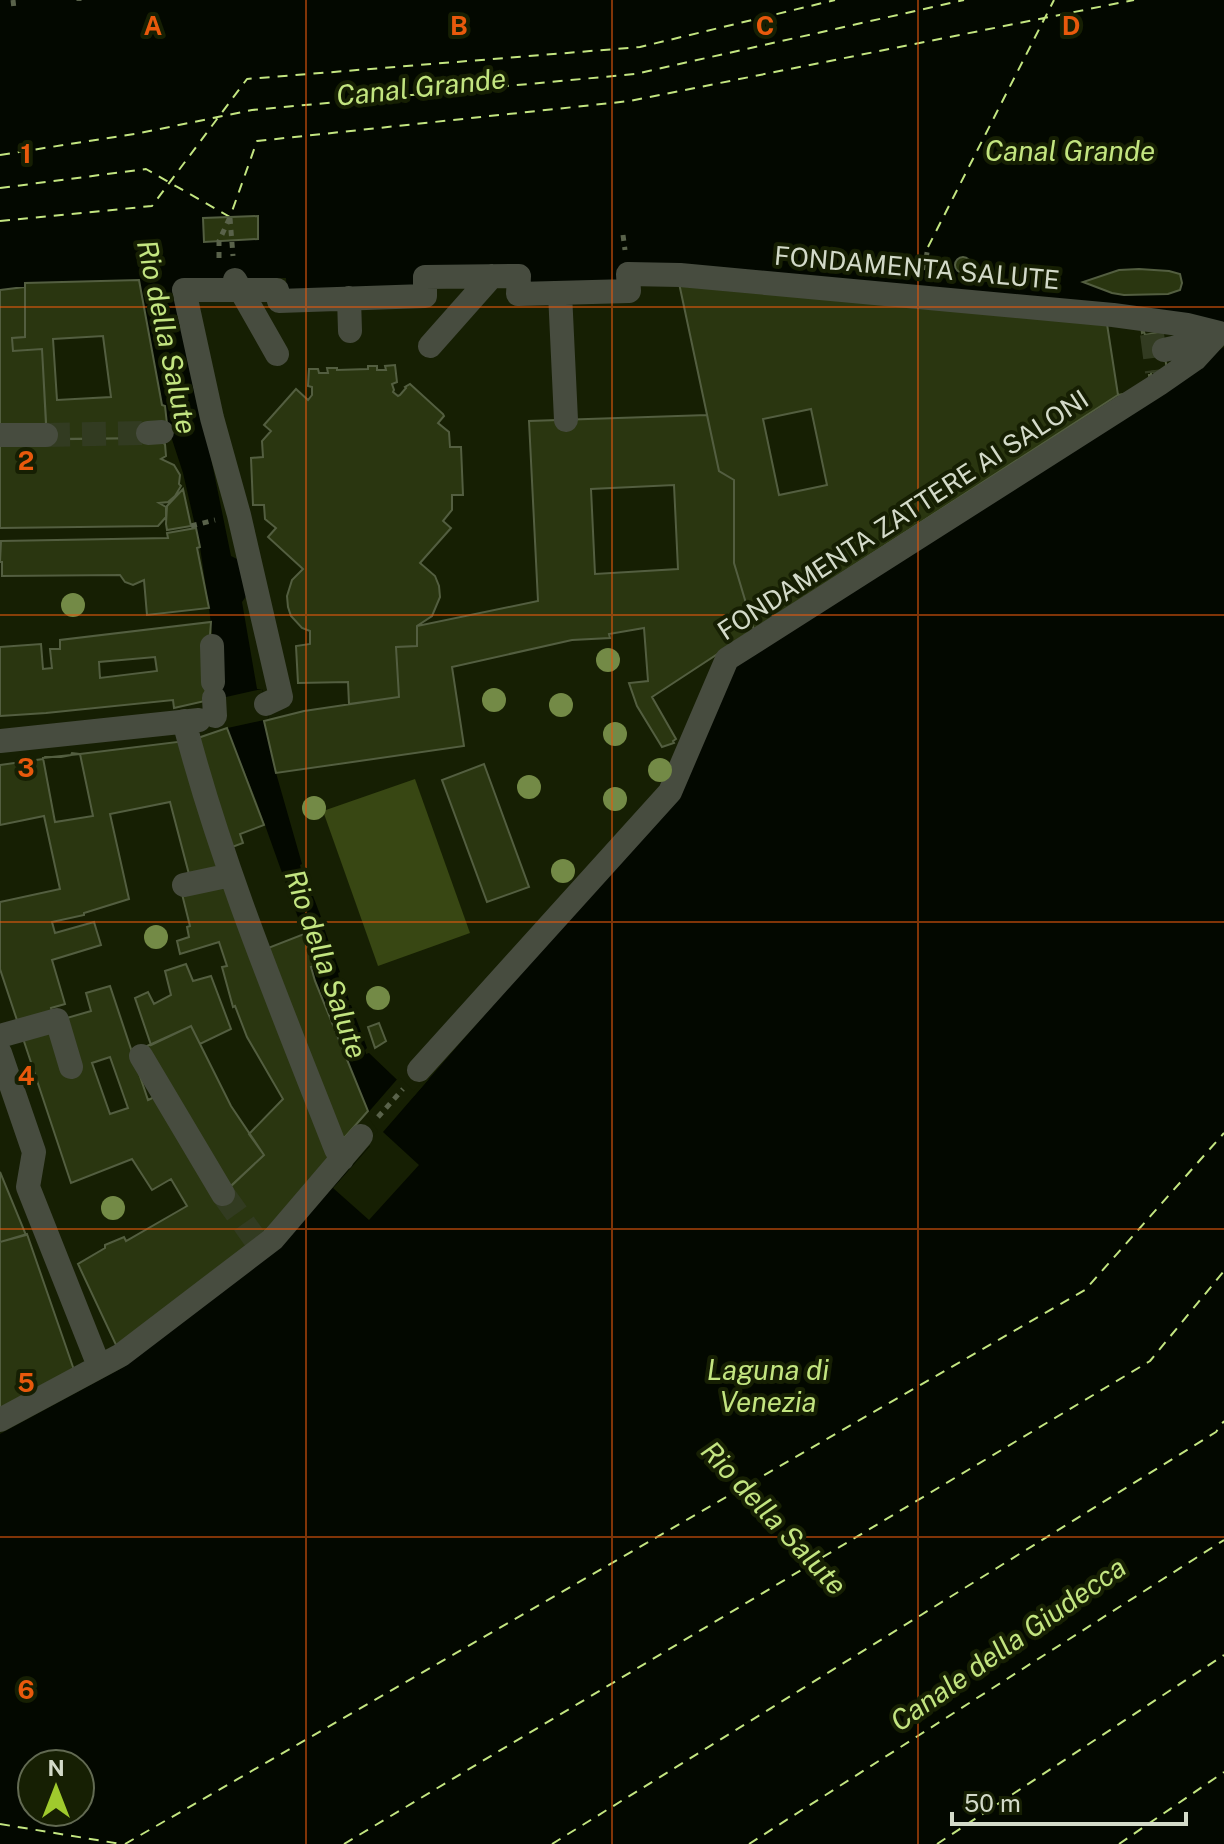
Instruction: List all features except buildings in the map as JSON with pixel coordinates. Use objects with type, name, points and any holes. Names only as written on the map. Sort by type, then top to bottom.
[{"type":"street","name":"FONDAMENTA SALUTE","points":[[560,293],[629,291],[628,274],[680,275],[1154,359],[1191,343]]},
{"type":"street","points":[[430,346],[492,276]]},
{"type":"street","points":[[266,704],[281,697],[233,516],[184,290],[231,278],[277,290],[279,301],[425,296],[425,277],[519,276],[518,294],[560,293],[566,420]]},
{"type":"street","points":[[231,278],[277,354]]},
{"type":"street","points":[[349,298],[350,331]]},
{"type":"street","name":"FONDAMENTA SALUTE","points":[[1154,359],[1191,343]]},
{"type":"street","points":[[1154,359],[1191,343]]},
{"type":"street","name":"FONDAMENTA ZATTERE AI SALONI","points":[[411,1079],[670,792],[727,659],[1154,359]]},
{"type":"street","points":[[0,435],[46,435]]},
{"type":"street","points":[[212,646],[198,773],[272,986],[342,1159]]},
{"type":"street","points":[[0,741],[205,707]]},
{"type":"street","points":[[184,885],[231,875]]},
{"type":"street","points":[[0,1036],[57,1020],[71,1067]]},
{"type":"street","points":[[0,1053],[34,1152],[28,1187],[99,1366]]},
{"type":"street","points":[[141,1056],[223,1194]]},
{"type":"street","points":[[0,1420],[121,1355],[259,1244],[273,1239],[369,1128]]},
{"type":"path","points":[[13,0],[14,9]]},
{"type":"path","points":[[230,217],[231,278],[219,241],[230,217]]},
{"type":"path","points":[[191,526],[200,524]]},
{"type":"path","points":[[369,1128],[411,1079]]},
{"type":"green space","points":[[415,779],[470,933],[378,966],[323,811]]},
{"type":"water","name":"Laguna di Venezia","points":[[0,0],[1224,0],[1224,324],[621,282],[287,292],[286,278],[175,282],[231,556],[239,560],[247,595],[242,602],[257,689],[262,689],[269,719],[264,722],[301,869],[321,917],[318,918],[367,1048],[366,1054],[369,1053],[414,1096],[676,795],[736,667],[1224,347],[1224,1844],[0,1844],[0,1434],[124,1367],[280,1246],[383,1131],[368,1111],[316,981],[311,967],[315,965],[227,728],[200,547],[183,473],[162,405],[139,280],[26,283],[25,287],[0,290]]},
{"type":"pier","points":[[262,689],[269,719],[223,729],[217,699]]},
{"type":"pier","points":[[399,1077],[414,1091],[426,1077],[429,1079],[383,1132],[419,1165],[369,1220],[333,1188],[370,1146],[368,1143],[378,1131],[366,1115]]},
{"type":"ferry route","points":[[0,221],[152,206],[247,79],[640,47],[835,0]]},
{"type":"ferry route","points":[[0,155],[140,133],[252,110],[635,74],[964,0]]},
{"type":"ferry route","points":[[928,247],[1054,0]]},
{"type":"ferry route","points":[[0,188],[146,169],[230,217],[257,141],[630,101],[1134,0]]},
{"type":"ferry route","points":[[125,1844],[1085,1290],[1224,1133]]},
{"type":"ferry route","points":[[344,1844],[1150,1361],[1224,1271]]},
{"type":"ferry route","points":[[552,1844],[1216,1432],[1224,1421]]},
{"type":"ferry route","points":[[749,1844],[1224,1540]]},
{"type":"ferry route","points":[[937,1844],[1224,1655]]},
{"type":"ferry route","points":[[1119,1844],[1224,1772]]},
{"type":"ferry route","points":[[0,1824],[121,1844]]},
{"type":"tunnel","points":[[1152,334],[1157,372]]},
{"type":"tunnel","points":[[46,435],[148,433]]},
{"type":"tunnel","points":[[223,1194],[255,1239]]},
{"type":"water label","name":"Canal Grande","points":[[421,87]]},
{"type":"water label","name":"Canal Grande","points":[[1070,151]]},
{"type":"water label","name":"Rio della Salute","points":[[167,337]]},
{"type":"water label","name":"Rio della Salute","points":[[326,964]]},
{"type":"water label","name":"Rio della Salute","points":[[774,1518]]},
{"type":"water label","name":"Canale della Giudecca","points":[[1008,1644]]}]
